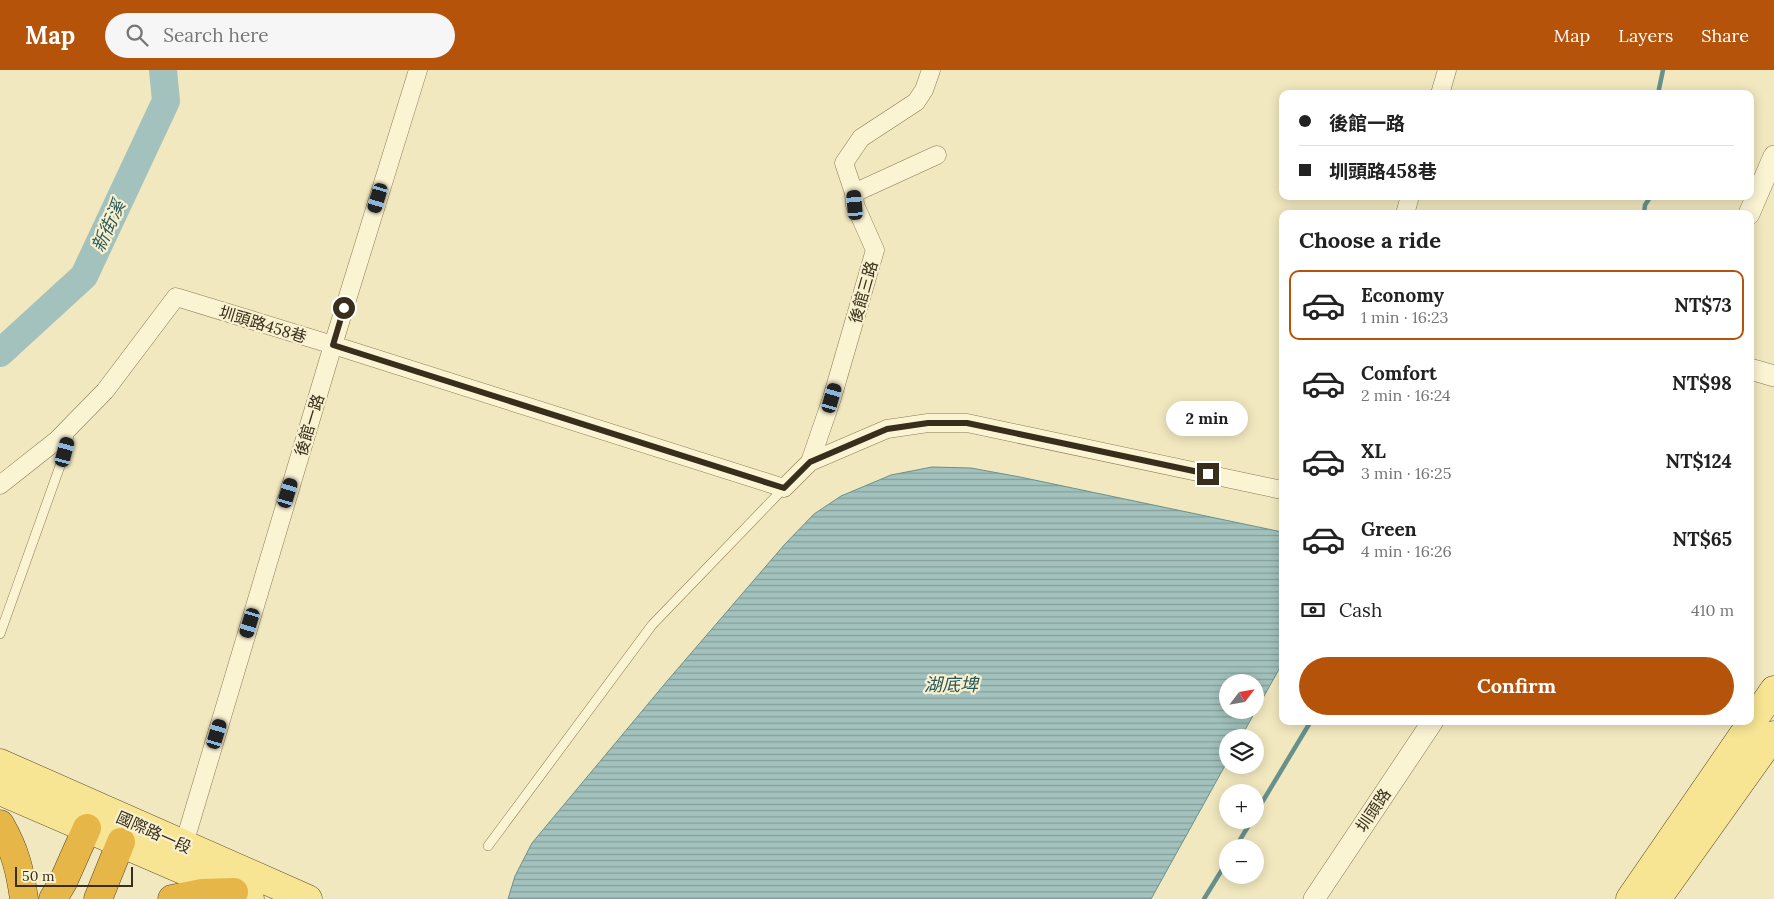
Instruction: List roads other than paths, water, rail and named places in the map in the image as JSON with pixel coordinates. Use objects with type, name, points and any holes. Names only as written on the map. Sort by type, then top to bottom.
[{"type":"highway","points":[[0,824],[10,842],[20,868],[24,899]]},
{"type":"highway","points":[[53,899],[63,882],[87,828]]},
{"type":"highway","points":[[98,899],[121,842]]},
{"type":"highway","points":[[172,899],[202,893],[242,896]]},
{"type":"main road","points":[[1754,719],[1774,690]]},
{"type":"main road","points":[[1630,899],[1750,725]]},
{"type":"main road","points":[[1657,899],[1774,735]]},
{"type":"main road","name":"國際路一段","points":[[0,763],[108,811],[242,896]]},
{"type":"main road","name":"國際路一段","points":[[0,791],[121,842],[181,856],[308,899]]},
{"type":"main road","points":[[87,828],[108,811],[121,842]]},
{"type":"street","name":"後館一路","points":[[181,856],[333,345],[418,70]]},
{"type":"street","name":"後館三路","points":[[810,462],[832,398],[875,250],[855,205],[854,193],[844,163],[861,138],[916,102],[924,90],[930,70]]},
{"type":"street","points":[[1441,90],[1447,70]]},
{"type":"street","points":[[854,193],[937,155]]},
{"type":"street","points":[[1751,210],[1774,156]]},
{"type":"street","name":"圳頭路458巷","points":[[0,485],[57,440],[105,391],[176,297],[784,488]]},
{"type":"street","points":[[1754,370],[1774,376]]},
{"type":"street","points":[[784,488],[810,462],[887,429],[928,423],[967,423],[1279,489]]},
{"type":"street","name":"圳頭路","points":[[1314,899],[1430,725]]},
{"type":"lane","points":[[0,634],[65,452],[72,426]]},
{"type":"lane","points":[[488,846],[652,625],[784,488]]},
{"type":"water","name":"湖底埤","points":[[932,467],[971,468],[1279,531],[1279,669],[1264,696],[1264,674],[1219,674],[1219,719],[1251,719],[1245,729],[1219,729],[1220,774],[1151,899],[508,899],[515,876],[532,843],[668,680],[785,544],[814,514],[841,496],[891,475]]},
{"type":"waterway","name":"新街溪","points":[[0,353],[84,276],[166,101],[163,70]]},
{"type":"waterway","points":[[1659,90],[1663,70]]},
{"type":"waterway","points":[[1644,210],[1648,200]]},
{"type":"waterway","points":[[1264,799],[1309,725]]},
{"type":"waterway","points":[[1240,839],[1247,829]]},
{"type":"waterway","points":[[1204,899],[1219,875]]}]
